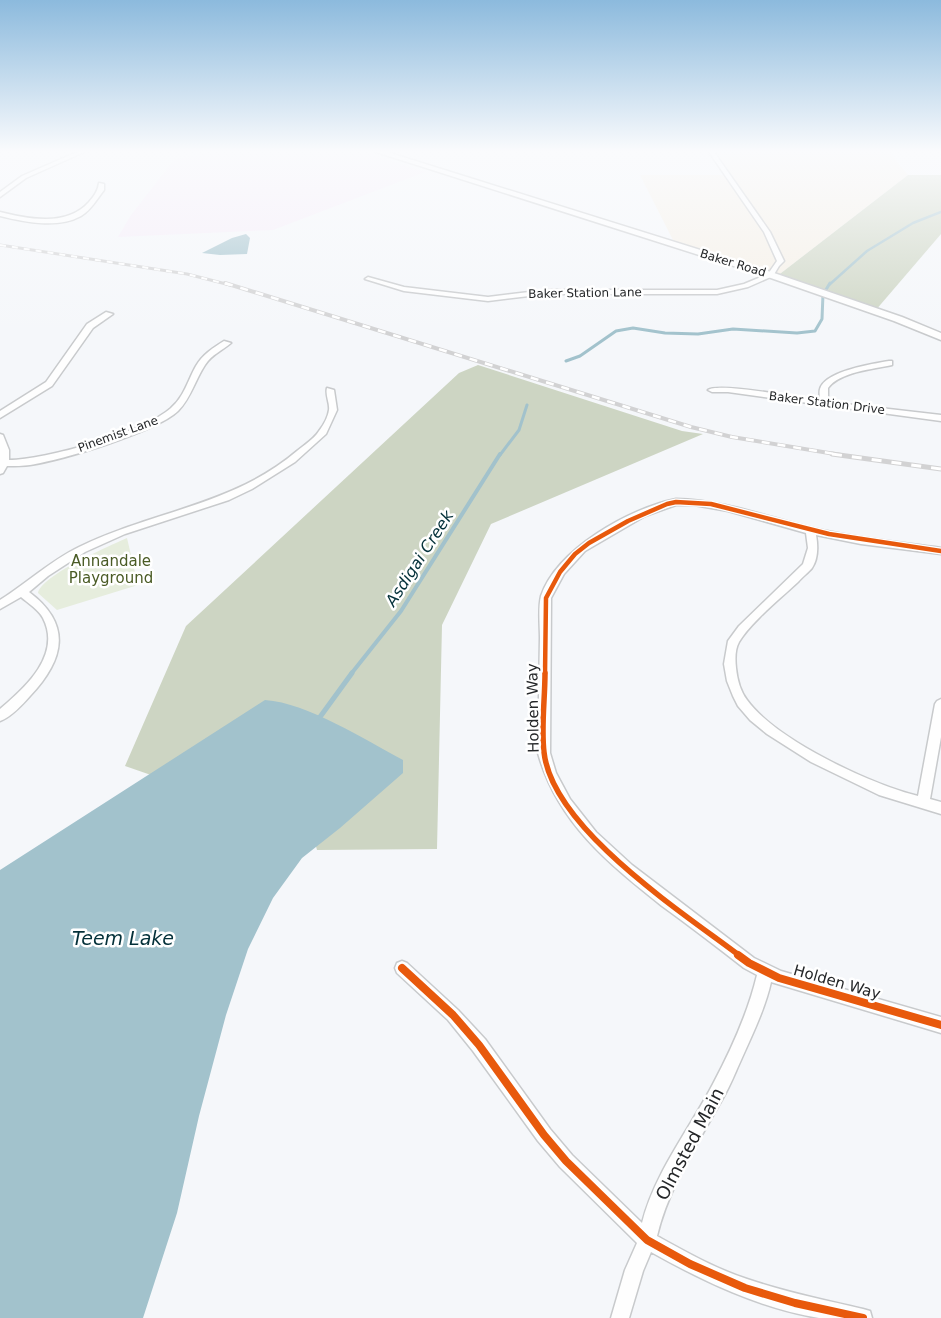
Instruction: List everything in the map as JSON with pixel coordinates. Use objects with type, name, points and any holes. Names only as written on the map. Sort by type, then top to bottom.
[{"type":"main road","name":"Baker Road","points":[[578,214],[771,275],[898,319],[941,337]]},
{"type":"street","points":[[0,214],[66,220],[79,214]]},
{"type":"street","points":[[754,214],[767,232],[782,261],[776,265],[771,275]]},
{"type":"street","name":"Baker Station Lane","points":[[368,279],[404,289],[488,299],[546,292],[717,292],[746,286],[771,275]]},
{"type":"street","points":[[0,415],[50,384],[90,326],[109,314]]},
{"type":"street","name":"Pinemist Lane","points":[[2,467],[57,456],[128,432],[165,417],[178,404],[206,355],[227,343]]},
{"type":"street","points":[[824,404],[826,383],[844,374],[889,364]]},
{"type":"street","points":[[0,605],[21,592],[44,573],[81,550],[122,532],[226,498],[249,487],[292,460],[322,434],[328,423],[333,410],[330,390]]},
{"type":"street","name":"Baker Station Drive","points":[[712,390],[728,390],[941,418]]},
{"type":"street","points":[[0,437],[6,452],[2,467]]},
{"type":"street","name":"Holden Way","points":[[941,551],[811,531],[709,504],[676,502],[664,504],[628,521],[581,550],[551,586],[546,598],[544,753],[550,774],[565,803],[591,836],[627,870],[749,963],[765,973],[941,1025]]},
{"type":"street","points":[[811,531],[813,548],[808,566],[734,641],[730,663],[736,690],[742,703],[781,738],[816,758],[901,798],[941,808]]},
{"type":"street","points":[[0,716],[32,688],[38,680],[48,661],[53,643],[49,618],[41,608],[21,592]]},
{"type":"street","points":[[922,802],[941,704]]},
{"type":"street","points":[[402,968],[453,1015],[484,1053],[544,1136],[647,1240],[690,1264],[746,1288],[795,1303],[862,1318]]},
{"type":"street","name":"Olmsted Main","points":[[620,1318],[634,1270],[647,1240],[653,1216],[670,1175],[719,1090],[760,995],[765,973]]},
{"type":"shaded area","points":[[316,214],[273,230],[118,237],[131,215]]},
{"type":"shaded area","points":[[660,214],[858,214],[776,277],[674,242]]},
{"type":"green space","points":[[858,214],[941,214],[941,234],[875,311],[776,277]]},
{"type":"green space","points":[[478,365],[682,431],[703,434],[491,524],[442,625],[437,849],[317,850],[289,748],[200,792],[125,766],[186,626],[459,373]]},
{"type":"green space","name":"Annandale Playground","points":[[127,538],[138,585],[57,610],[38,593],[42,586],[63,570]]},
{"type":"water","points":[[246,234],[250,238],[247,254],[220,255],[202,253],[232,238]]},
{"type":"water","name":"Teem Lake","points":[[265,700],[282,703],[318,715],[354,733],[403,760],[403,773],[340,828],[302,858],[273,898],[248,949],[226,1015],[199,1116],[177,1213],[143,1318],[0,1318],[0,870]]},
{"type":"waterway","name":"Asdigai Creek","points":[[829,285],[867,251],[913,223],[937,214]]},
{"type":"waterway","name":"Asdigai Creek","points":[[824,293],[830,283]]},
{"type":"waterway","name":"Asdigai Creek","points":[[566,361],[580,356],[616,331],[633,328],[665,333],[698,334],[733,329],[797,333],[815,331],[822,319],[823,294]]},
{"type":"waterway","name":"Asdigai Creek","points":[[500,455],[519,430],[527,405]]},
{"type":"waterway","name":"Asdigai Creek","points":[[351,674],[401,611],[500,454]]},
{"type":"waterway","name":"Asdigai Creek","points":[[320,717],[352,673]]},
{"type":"railway","points":[[0,245],[187,274],[230,285]]},
{"type":"railway","points":[[225,283],[691,427],[732,437],[841,455]]},
{"type":"railway","points":[[832,454],[941,469]]},
{"type":"cycle path","points":[[941,551],[829,534],[796,527],[745,512],[694,502],[667,504],[628,521],[589,543],[575,554],[560,572],[546,598],[544,753],[550,774],[565,803],[591,836],[627,870],[749,963],[779,978],[941,1025]]},
{"type":"cycle path","points":[[402,968],[453,1015],[479,1045],[544,1135],[566,1161],[647,1240],[690,1264],[745,1288],[795,1303],[863,1318]]}]
